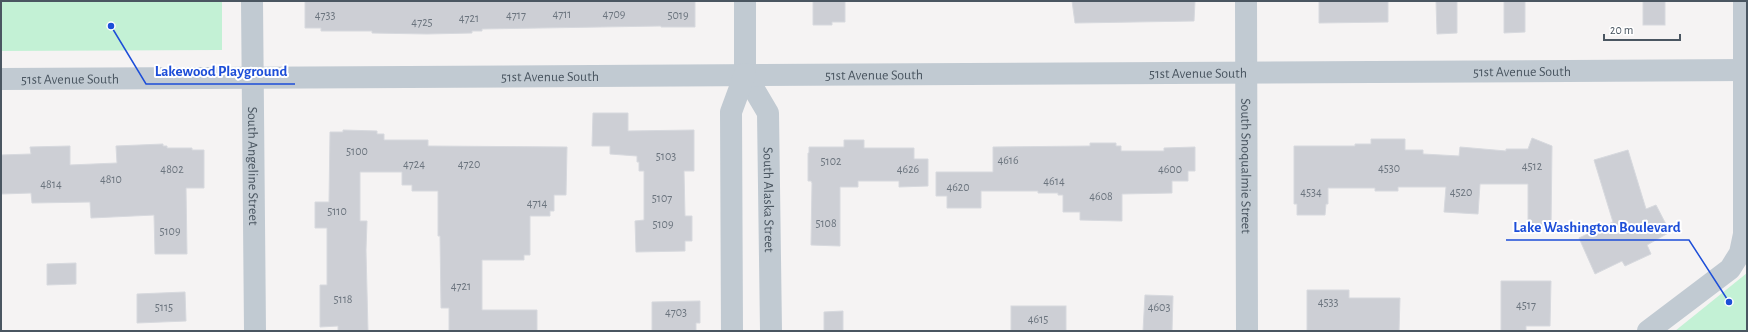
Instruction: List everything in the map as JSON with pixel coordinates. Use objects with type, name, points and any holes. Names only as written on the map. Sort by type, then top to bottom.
[{"type":"street","name":"South Angeline Street","points":[[252,1],[255,331]]},
{"type":"street","points":[[732,331],[731,112],[745,74],[745,1]]},
{"type":"street","name":"South Snoqualmie Street","points":[[1246,1],[1246,331]]},
{"type":"street","points":[[1648,331],[1730,269],[1740,253],[1744,234],[1746,70],[1744,1]]},
{"type":"street","name":"51st Avenue South","points":[[1,79],[1746,70]]},
{"type":"street","name":"South Alaska Street","points":[[745,74],[768,113],[771,331]]},
{"type":"green space","points":[[1,1],[222,1],[222,50],[1,51]]},
{"type":"green space","points":[[1747,273],[1747,331],[1675,331]]},
{"type":"building","points":[[305,1],[695,1],[695,27],[661,26],[482,29],[482,31],[472,31],[472,33],[427,34],[372,33],[372,31],[321,31],[321,28],[305,28]]},
{"type":"building","points":[[813,1],[845,1],[845,22],[832,22],[832,25],[813,25]]},
{"type":"building","points":[[1072,1],[1195,1],[1194,21],[1075,23]]},
{"type":"building","points":[[1319,1],[1388,1],[1388,22],[1319,23]]},
{"type":"building","points":[[1436,1],[1457,1],[1457,33],[1437,34]]},
{"type":"building","points":[[1504,1],[1525,1],[1525,32],[1504,33]]},
{"type":"building","points":[[1643,1],[1665,1],[1665,25],[1643,25]]},
{"type":"building","points":[[593,113],[628,113],[628,131],[694,130],[694,171],[684,171],[685,216],[692,216],[692,241],[685,241],[685,251],[636,252],[635,221],[644,220],[644,171],[639,171],[637,156],[610,154],[610,146],[592,146]]},
{"type":"building","points":[[343,130],[377,131],[377,134],[384,134],[384,140],[428,140],[428,146],[567,147],[566,195],[554,195],[554,211],[550,211],[550,216],[530,216],[530,255],[524,255],[524,260],[482,260],[482,310],[537,310],[537,331],[449,331],[449,308],[441,308],[438,191],[412,191],[412,185],[402,185],[402,172],[360,172],[360,221],[367,221],[366,250],[368,331],[338,331],[338,326],[320,327],[320,285],[327,285],[327,228],[315,228],[315,202],[329,202],[330,132],[343,132]]},
{"type":"building","points":[[1532,138],[1552,146],[1551,228],[1528,228],[1528,184],[1480,184],[1478,214],[1444,212],[1446,187],[1398,187],[1398,191],[1375,191],[1375,188],[1328,188],[1328,204],[1326,204],[1325,215],[1297,215],[1297,204],[1294,204],[1294,146],[1355,146],[1355,144],[1371,144],[1371,139],[1405,139],[1405,150],[1423,150],[1423,154],[1459,156],[1460,147],[1506,151],[1506,149],[1528,149]]},
{"type":"building","points":[[844,140],[864,140],[864,148],[914,148],[914,159],[928,159],[928,186],[899,187],[899,181],[858,181],[858,187],[840,187],[840,246],[811,245],[812,183],[811,181],[808,181],[809,147],[844,147]]},
{"type":"building","points":[[1090,143],[1116,143],[1116,146],[1121,146],[1121,151],[1164,151],[1164,148],[1195,147],[1195,171],[1188,171],[1188,181],[1172,181],[1172,193],[1122,194],[1122,221],[1080,220],[1080,212],[1063,212],[1063,195],[1058,195],[1058,193],[1038,193],[1038,191],[981,191],[981,208],[947,208],[947,196],[936,196],[936,172],[993,172],[993,147],[1090,146]]},
{"type":"building","points":[[163,144],[163,146],[167,146],[167,148],[192,148],[192,150],[204,150],[204,188],[186,188],[187,254],[155,254],[154,215],[91,218],[90,202],[32,203],[31,193],[1,194],[1,155],[31,154],[30,147],[70,146],[70,165],[117,163],[116,146]]},
{"type":"building","points":[[1628,150],[1646,209],[1656,205],[1670,232],[1647,245],[1651,254],[1625,266],[1622,261],[1595,274],[1579,238],[1613,222],[1594,160]]},
{"type":"building","points":[[76,263],[76,284],[47,285],[47,264]]},
{"type":"building","points":[[1501,281],[1551,281],[1550,326],[1526,326],[1526,331],[1501,331]]},
{"type":"building","points":[[1307,290],[1349,290],[1349,298],[1400,298],[1399,331],[1307,331]]},
{"type":"building","points":[[185,292],[186,321],[137,323],[137,294]]},
{"type":"building","points":[[1145,295],[1173,296],[1172,331],[1143,331]]},
{"type":"building","points":[[700,301],[700,323],[696,323],[696,331],[652,331],[652,302]]},
{"type":"building","points":[[1011,306],[1066,306],[1066,331],[1011,331]]},
{"type":"building","points":[[843,311],[843,331],[824,331],[824,312]]},
{"type":"place","name":"Lakewood Playground","points":[[111,26]]},
{"type":"place","name":"Lake Washington Boulevard","points":[[1729,302]]}]
